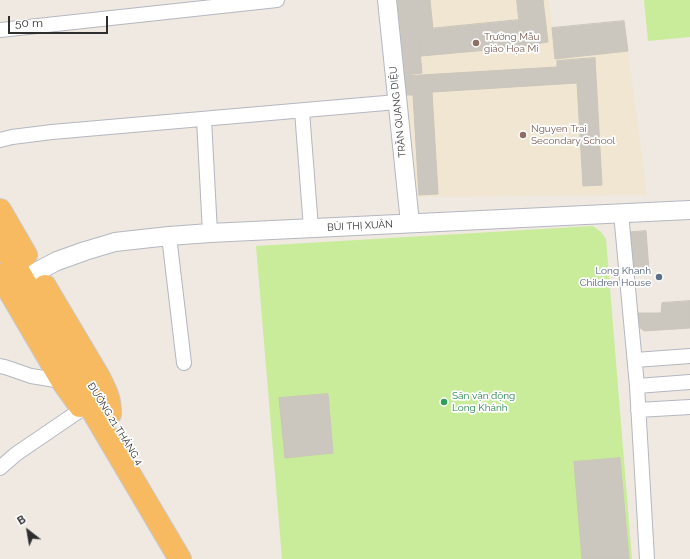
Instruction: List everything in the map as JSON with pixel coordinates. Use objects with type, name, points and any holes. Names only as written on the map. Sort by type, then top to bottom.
[{"type":"highway","points":[[0,210],[107,393],[110,402],[97,415],[0,275]]},
{"type":"highway","points":[[0,240],[67,371]]},
{"type":"highway","name":"ĐƯỜNG 21 THÁNG 4","points":[[67,371],[97,393],[97,415],[180,559]]},
{"type":"highway","name":"ĐƯỜNG 21 THÁNG 4","points":[[97,415],[197,559]]},
{"type":"street","points":[[0,30],[277,0]]},
{"type":"street","name":"TRẦN QUANG DIỆU","points":[[387,0],[410,223]]},
{"type":"street","points":[[0,140],[52,132],[397,102]]},
{"type":"street","points":[[302,111],[310,228]]},
{"type":"street","points":[[204,119],[210,233]]},
{"type":"street","name":"BÙI THỊ XUÂN","points":[[36,272],[57,261],[115,242],[169,236],[690,210]]},
{"type":"street","points":[[621,213],[637,386],[647,559]]},
{"type":"street","points":[[169,236],[184,363]]},
{"type":"street","points":[[635,360],[690,356]]},
{"type":"street","points":[[0,366],[31,376],[67,371]]},
{"type":"street","points":[[637,386],[690,382]]},
{"type":"street","points":[[638,410],[690,407]]},
{"type":"street","points":[[0,468],[16,454],[97,415]]},
{"type":"shaded area","name":"Nguyen Trai Secondary School","points":[[395,0],[549,0],[555,59],[628,51],[647,195],[413,197]]},
{"type":"green space","points":[[644,0],[690,0],[690,37],[648,41]]},
{"type":"green space","name":"Sân vận động Long Khánh","points":[[593,226],[601,232],[606,239],[632,559],[282,559],[256,246]]},
{"type":"building","points":[[397,0],[430,0],[433,29],[418,30],[422,73],[405,75]]},
{"type":"building","points":[[517,0],[543,0],[548,42],[522,46]]},
{"type":"building","points":[[519,20],[521,47],[421,56],[418,30]]},
{"type":"building","points":[[624,21],[628,51],[555,59],[552,28]]},
{"type":"building","points":[[595,58],[602,185],[583,186],[577,83],[432,92],[438,194],[419,195],[413,95],[405,95],[404,76],[557,67],[557,61]]},
{"type":"building","points":[[646,231],[649,270],[629,272],[626,235],[631,232]]},
{"type":"building","points":[[690,301],[690,328],[644,331],[633,322],[632,313],[661,313],[662,303]]},
{"type":"building","points":[[328,394],[333,453],[285,458],[279,398]]},
{"type":"building","points":[[620,458],[629,559],[582,559],[574,462]]},
{"type":"place","name":"Trường Mẫu giáo Họa Mi","points":[[476,43]]},
{"type":"place","name":"Nguyen Trai Secondary School","points":[[523,135]]},
{"type":"place","name":"Long Khanh Children House","points":[[659,277]]},
{"type":"place","name":"Sân vận động Long Khánh","points":[[444,402]]}]
